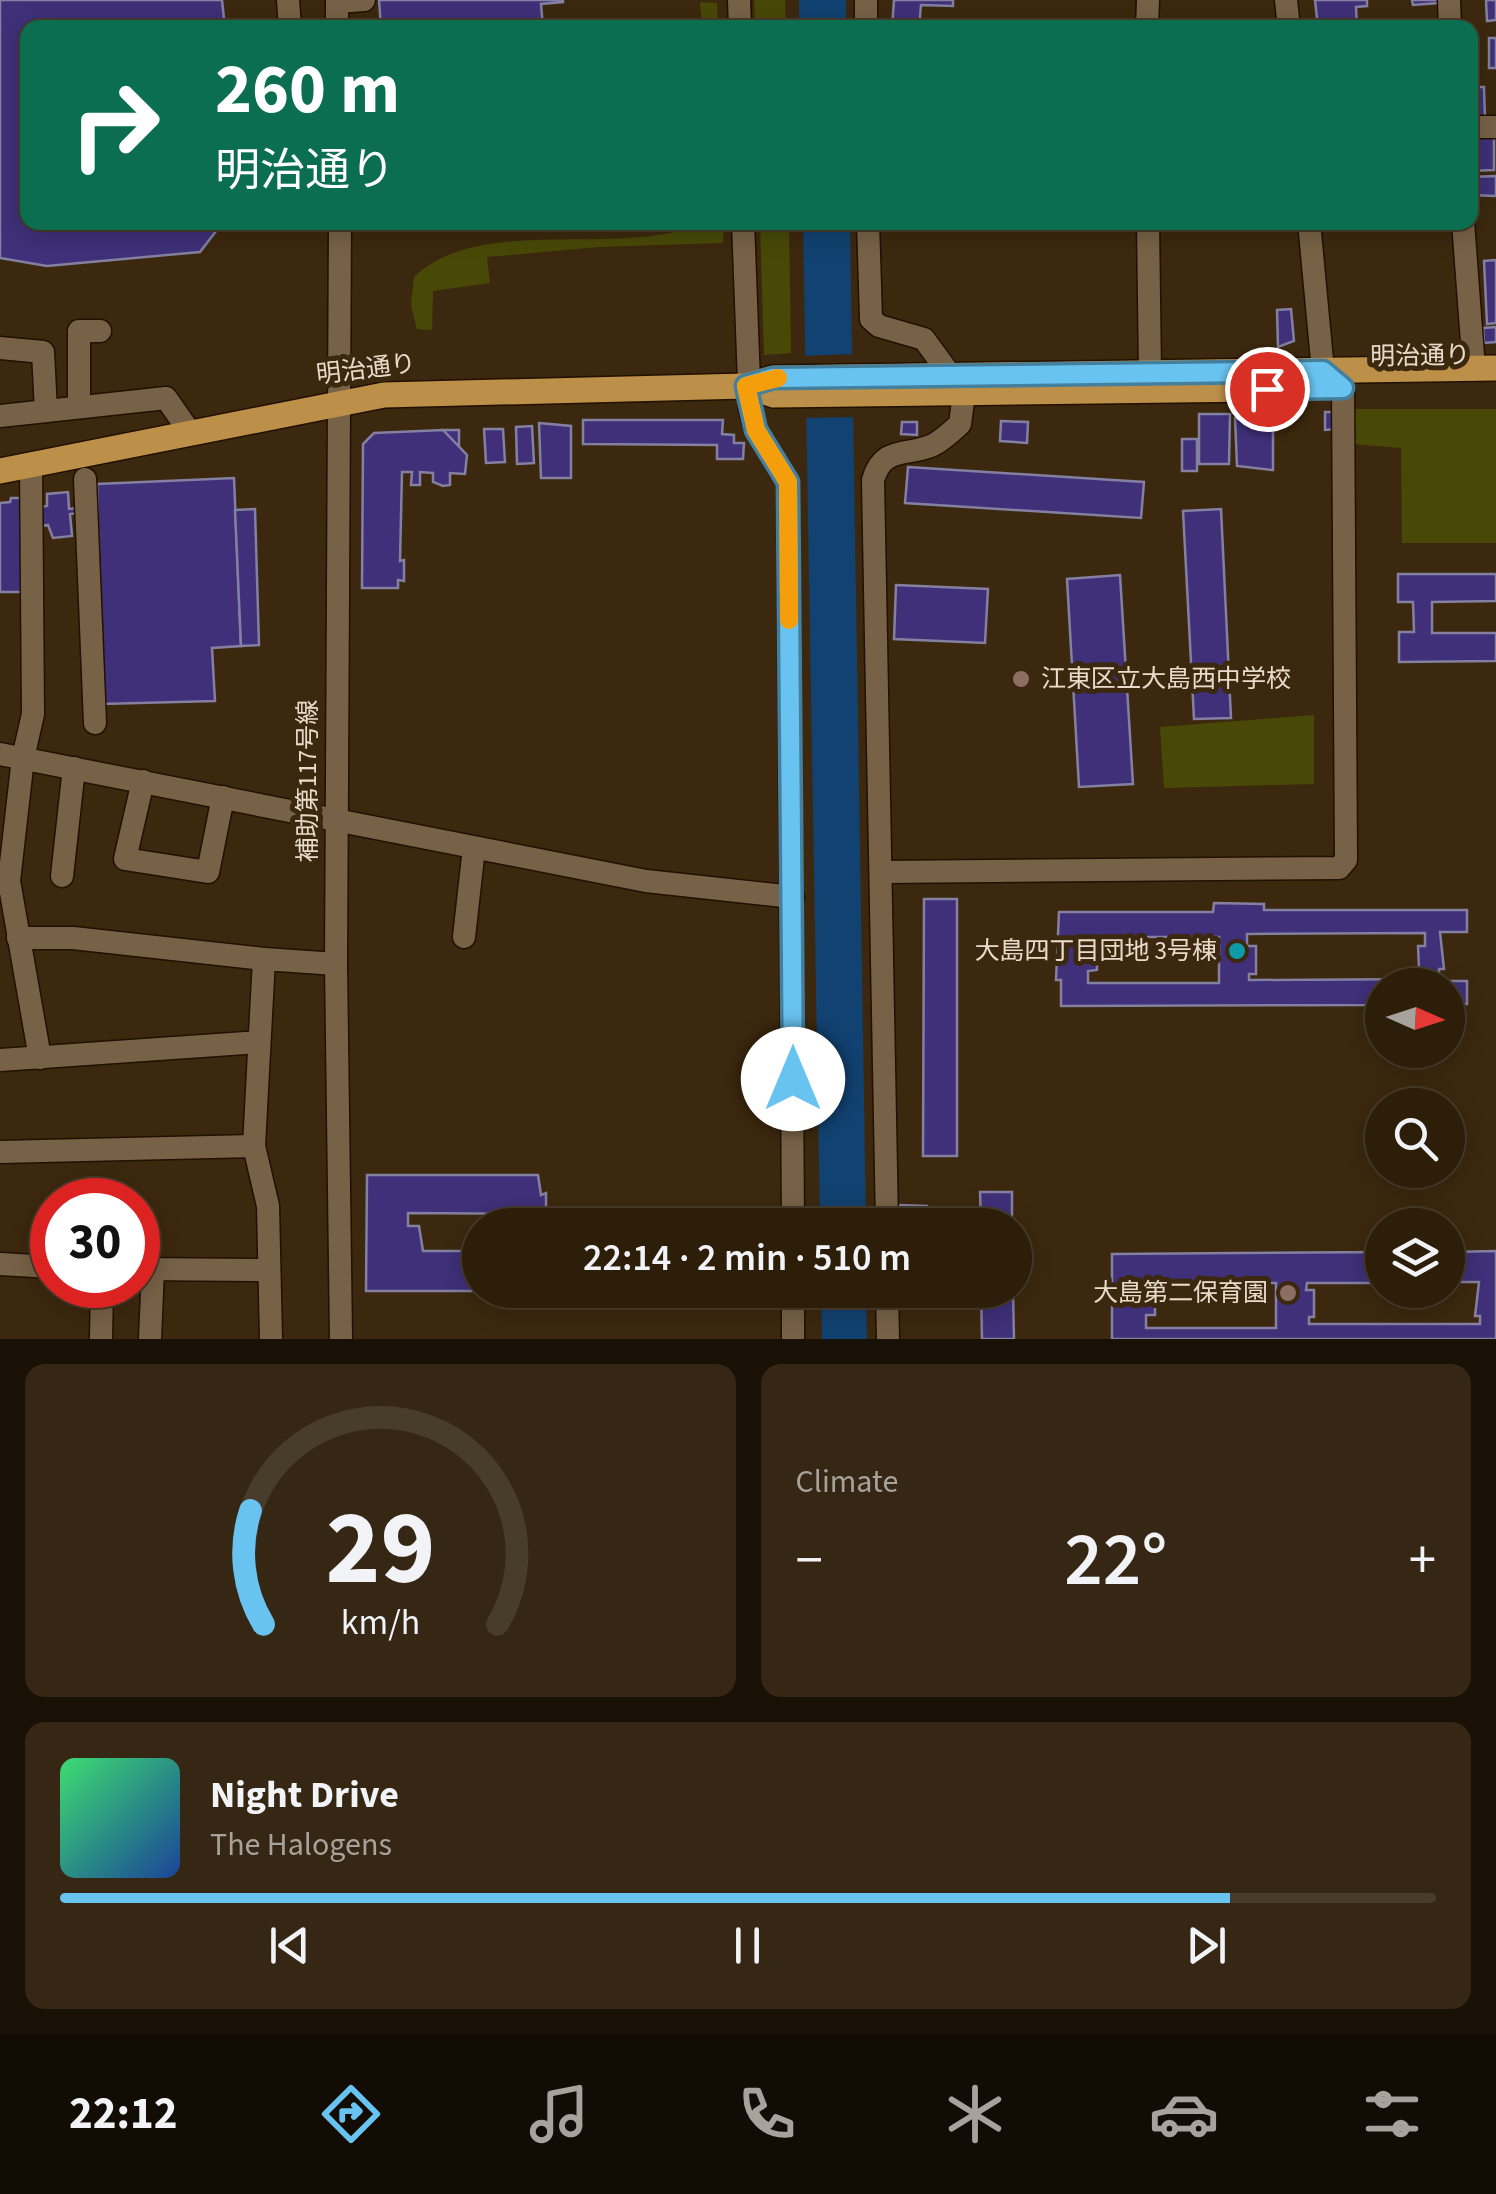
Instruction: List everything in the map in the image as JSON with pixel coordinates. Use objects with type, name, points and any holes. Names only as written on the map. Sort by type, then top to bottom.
[{"type":"main road","name":"明治通り","points":[[0,471],[339,401],[434,391],[1333,379],[1485,368]]},
{"type":"main road","name":"明治通り","points":[[957,385],[1150,373],[1496,385]]},
{"type":"street","points":[[337,1],[364,0]]},
{"type":"street","name":"補助第117号線","points":[[340,230],[336,964],[341,1339]]},
{"type":"street","points":[[743,230],[746,386],[756,430],[788,482],[793,1208]]},
{"type":"street","points":[[868,230],[871,319],[878,326],[924,339],[957,385],[960,424],[935,444],[890,454],[877,468],[873,480],[886,1208]]},
{"type":"street","points":[[1148,230],[1150,373]]},
{"type":"street","points":[[882,872],[1338,868],[1346,860],[1333,379],[1310,230]]},
{"type":"street","points":[[1463,230],[1485,368]]},
{"type":"street","points":[[79,408],[79,330],[100,332]]},
{"type":"street","points":[[0,348],[43,352],[46,411]]},
{"type":"street","points":[[0,416],[166,398],[190,431]]},
{"type":"street","points":[[31,464],[33,714],[12,756],[6,913],[18,938],[12,978],[40,1058]]},
{"type":"street","points":[[85,480],[95,723]]},
{"type":"street","points":[[12,756],[646,880],[793,897]]},
{"type":"street","points":[[62,876],[74,768]]},
{"type":"street","points":[[143,781],[125,859],[208,872],[224,797]]},
{"type":"street","points":[[464,937],[474,848]]},
{"type":"street","points":[[18,938],[72,938],[336,964]]},
{"type":"street","points":[[264,959],[254,1146],[268,1206],[271,1339]]},
{"type":"street","points":[[0,1060],[259,1042]]},
{"type":"street","points":[[0,1152],[254,1146]]},
{"type":"street","points":[[0,1264],[30,1266]]},
{"type":"street","points":[[160,1269],[270,1270]]},
{"type":"street","points":[[101,1339],[102,1308]]},
{"type":"street","points":[[148,1308],[150,1339]]},
{"type":"street","points":[[793,1308],[793,1339]]},
{"type":"street","points":[[887,1308],[888,1339]]},
{"type":"shaded area","points":[[754,0],[785,0],[786,20],[755,20]]},
{"type":"shaded area","points":[[700,2],[717,3],[718,20],[701,20]]},
{"type":"shaded area","points":[[724,230],[723,243],[599,247],[487,257],[490,283],[433,291],[432,330],[417,329],[411,305],[414,277],[442,258],[513,241],[633,238]]},
{"type":"shaded area","points":[[760,230],[789,230],[791,353],[764,355]]},
{"type":"shaded area","points":[[1353,409],[1496,409],[1496,543],[1402,543],[1401,448],[1352,444]]},
{"type":"shaded area","points":[[1314,715],[1314,784],[1164,788],[1160,727]]},
{"type":"water","points":[[799,0],[846,0],[846,20],[799,20]]},
{"type":"water","points":[[803,230],[850,230],[866,1208],[820,1208]]},
{"type":"water","points":[[821,1308],[866,1308],[867,1339],[822,1339]]},
{"type":"pier","points":[[855,354],[856,417],[801,418],[800,356]]},
{"type":"building","points":[[0,0],[222,0],[224,20],[20,20],[20,230],[217,230],[200,252],[47,266],[0,258]]},
{"type":"building","points":[[379,0],[563,0],[541,4],[542,20],[380,20]]},
{"type":"building","points":[[894,0],[953,0],[953,6],[921,5],[920,20],[893,20]]},
{"type":"building","points":[[1315,0],[1367,0],[1367,6],[1356,7],[1357,20],[1317,20]]},
{"type":"building","points":[[1412,0],[1439,0],[1439,3],[1413,5]]},
{"type":"building","points":[[1486,0],[1496,0],[1496,20],[1487,21]]},
{"type":"building","points":[[1489,38],[1496,38],[1496,68],[1489,68]]},
{"type":"building","points":[[1478,87],[1484,87],[1485,120],[1478,120]]},
{"type":"building","points":[[1494,134],[1494,170],[1478,171],[1478,135]]},
{"type":"building","points":[[1496,176],[1496,196],[1478,195],[1478,177]]},
{"type":"building","points":[[1496,260],[1496,323],[1487,324],[1484,261]]},
{"type":"building","points":[[1291,309],[1294,341],[1278,347],[1277,310]]},
{"type":"building","points":[[1496,327],[1496,342],[1484,343],[1483,328]]},
{"type":"building","points":[[1325,412],[1336,412],[1336,429],[1325,430]]},
{"type":"building","points":[[1199,414],[1230,414],[1229,464],[1199,464]]},
{"type":"building","points":[[1235,418],[1273,418],[1273,470],[1237,466]]},
{"type":"building","points":[[583,420],[723,420],[722,434],[734,435],[734,443],[744,443],[743,459],[717,459],[717,445],[583,444]]},
{"type":"building","points":[[1001,421],[1028,422],[1027,443],[1000,441]]},
{"type":"building","points":[[902,422],[917,422],[917,435],[901,434]]},
{"type":"building","points":[[539,423],[571,426],[571,478],[541,478]]},
{"type":"building","points":[[532,426],[534,463],[517,464],[516,427]]},
{"type":"building","points":[[484,429],[503,429],[505,462],[486,463]]},
{"type":"building","points":[[443,430],[459,430],[459,448]]},
{"type":"building","points":[[443,430],[467,455],[465,474],[450,473],[450,485],[443,486],[433,482],[433,473],[420,472],[420,485],[411,485],[412,472],[402,472],[400,561],[404,560],[404,581],[398,580],[398,588],[362,588],[363,444],[374,433]]},
{"type":"building","points":[[1182,439],[1197,439],[1197,471],[1182,471]]},
{"type":"building","points":[[908,467],[1144,482],[1141,518],[905,503]]},
{"type":"building","points":[[234,478],[241,646],[212,648],[215,701],[101,704],[97,484]]},
{"type":"building","points":[[68,492],[69,509],[79,508],[79,513],[70,514],[72,536],[53,538],[48,525],[42,526],[39,507],[47,506],[47,494]]},
{"type":"building","points":[[11,498],[25,498],[21,592],[0,592],[0,503],[10,502]]},
{"type":"building","points":[[255,509],[259,645],[241,646],[235,510]]},
{"type":"building","points":[[1221,509],[1231,718],[1194,719],[1183,511]]},
{"type":"building","points":[[1398,574],[1496,574],[1496,601],[1432,602],[1432,633],[1496,633],[1496,661],[1399,662],[1399,632],[1414,632],[1413,602],[1398,602]]},
{"type":"building","points":[[1120,575],[1133,784],[1079,787],[1067,579]]},
{"type":"building","points":[[896,585],[988,589],[985,643],[894,639]]},
{"type":"building","points":[[924,899],[957,899],[957,1156],[923,1156]]},
{"type":"building","name":"大島四丁目団地 3号棟","points":[[1214,903],[1264,904],[1264,910],[1467,910],[1467,932],[1440,932],[1444,968],[1419,968],[1418,946],[1425,946],[1425,933],[1247,934],[1247,946],[1256,946],[1256,974],[1249,974],[1249,980],[1365,979],[1365,1005],[1061,1006],[1061,980],[1056,980],[1059,912],[1213,912]],"holes":[[[1087,937],[1219,937],[1219,983],[1088,983],[1088,971],[1097,970],[1097,955],[1087,955]]]},
{"type":"building","points":[[367,1175],[538,1175],[541,1195],[546,1193],[546,1208],[462,1208],[462,1213],[408,1213],[408,1226],[419,1226],[423,1251],[462,1251],[462,1291],[366,1291]]},
{"type":"building","points":[[980,1192],[1012,1192],[1012,1208],[980,1208]]},
{"type":"building","points":[[897,1205],[927,1206],[927,1208],[897,1208]]},
{"type":"building","points":[[1496,1251],[1496,1339],[1112,1339],[1112,1254],[1365,1252],[1365,1283],[1307,1283],[1306,1290],[1314,1290],[1314,1317],[1309,1317],[1309,1324],[1480,1324],[1480,1316],[1475,1316],[1479,1282],[1465,1282],[1465,1252]],"holes":[[[1144,1283],[1276,1283],[1276,1328],[1146,1328],[1146,1315],[1155,1315],[1155,1298],[1144,1298]]]},
{"type":"building","points":[[981,1308],[1013,1308],[1014,1339],[982,1339]]},
{"type":"slow traffic","points":[[778,378],[746,386],[756,430],[788,482],[789,620]]},
{"type":"place","name":"江東区立大島西中学校","points":[[1021,679]]},
{"type":"place","name":"大島四丁目団地 3号棟","points":[[1237,951]]},
{"type":"place","name":"大島第二保育園","points":[[1288,1293]]},
{"type":"route","points":[[793,1079],[788,482],[756,430],[746,386],[773,378],[1323,371],[1343,388],[1267,389]]}]
